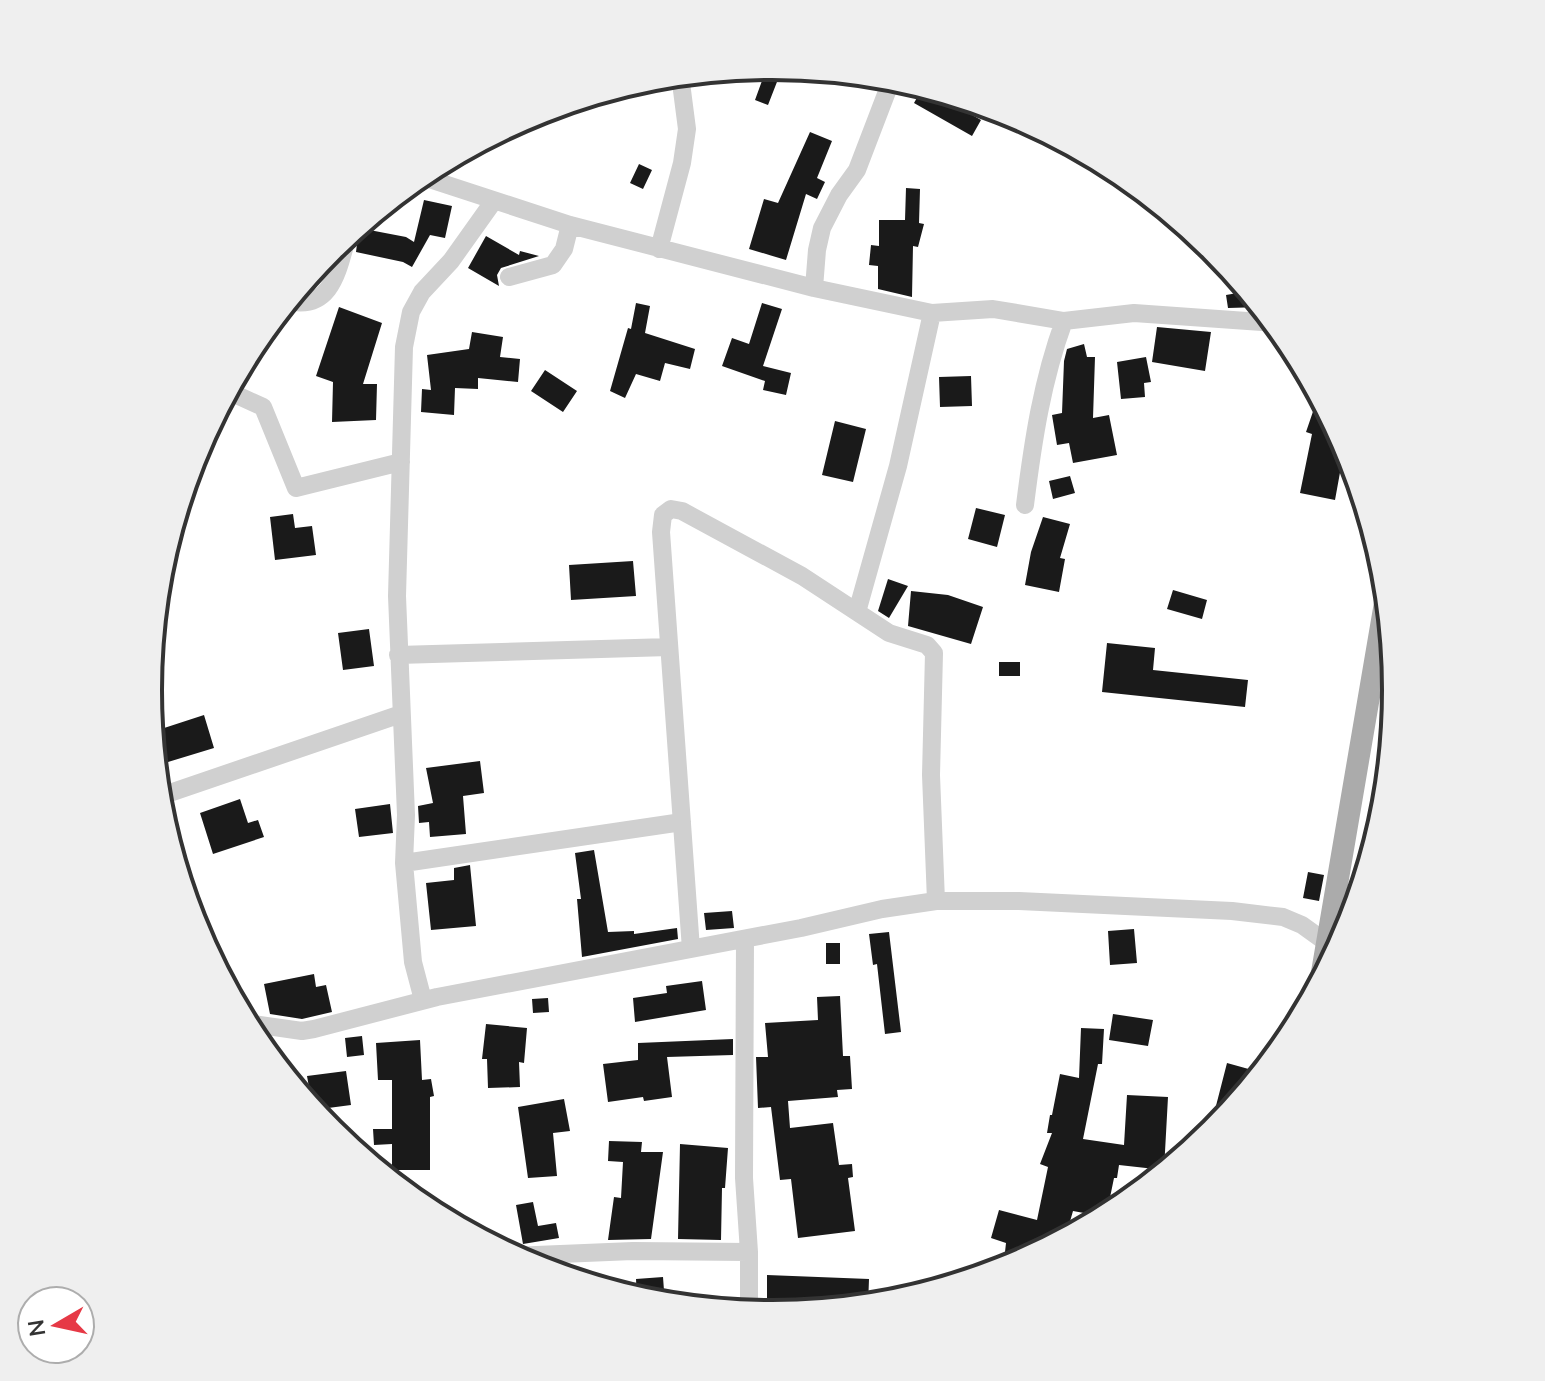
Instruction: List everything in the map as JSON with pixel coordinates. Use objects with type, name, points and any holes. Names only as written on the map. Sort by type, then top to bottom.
[{"type":"main road","points":[[1326,947],[1380,632]]},
{"type":"street","points":[[659,249],[682,163],[687,129],[682,87]]},
{"type":"street","points":[[814,288],[822,228],[839,195],[857,170],[887,91]]},
{"type":"street","points":[[435,181],[493,202],[659,249],[814,288],[932,313],[993,309],[1064,321],[1134,313],[1259,322]]},
{"type":"street","points":[[423,1000],[413,962],[404,863],[406,815],[397,596],[404,347],[411,312],[422,292],[451,261],[493,202]]},
{"type":"street","points":[[509,277],[553,265],[564,249],[570,225]]},
{"type":"street","points":[[301,304],[317,299],[332,286],[340,260]]},
{"type":"street","points":[[857,612],[898,466],[932,313]]},
{"type":"street","points":[[1025,505],[1035,424],[1052,353],[1064,321]]},
{"type":"street","points":[[238,396],[263,407],[296,488],[401,462]]},
{"type":"street","points":[[691,949],[661,532],[663,515],[671,509],[682,511],[802,576],[889,633],[927,645],[934,653],[931,775],[936,901]]},
{"type":"street","points":[[398,655],[669,647]]},
{"type":"street","points":[[171,793],[401,714]]},
{"type":"street","points":[[404,863],[682,822]]},
{"type":"street","points":[[262,1025],[302,1031],[423,1000],[936,901],[1019,901],[1232,911],[1283,917],[1302,925],[1327,943]]},
{"type":"street","points":[[745,939],[744,1178],[749,1300]]},
{"type":"street","points":[[539,1255],[633,1251],[749,1252]]},
{"type":"building","points":[[762,80],[778,80],[768,105],[755,100]]},
{"type":"building","points":[[917,98],[931,101],[965,111],[981,120],[972,136],[914,103]]},
{"type":"building","points":[[810,132],[832,141],[817,178],[825,182],[817,199],[806,194],[786,260],[749,249],[764,199],[778,203]]},
{"type":"building","points":[[639,164],[652,170],[643,189],[630,183]]},
{"type":"building","points":[[906,188],[920,189],[919,223],[924,224],[918,247],[913,246],[912,297],[878,289],[878,266],[869,265],[871,245],[879,246],[879,220],[905,220]]},
{"type":"building","points":[[424,200],[452,206],[445,238],[430,235],[412,267],[403,262],[356,252],[357,244],[372,230],[406,237],[414,242]]},
{"type":"building","points":[[486,236],[519,255],[520,251],[539,256],[501,268],[497,275],[499,286],[468,268]]},
{"type":"building","points":[[1235,293],[1247,307],[1228,308],[1226,295]]},
{"type":"building","points":[[636,303],[650,306],[645,333],[695,349],[690,369],[665,363],[660,381],[636,374],[625,398],[610,391],[628,328],[631,329]]},
{"type":"building","points":[[762,303],[782,309],[763,366],[791,373],[786,395],[763,390],[765,381],[722,366],[732,338],[749,344]]},
{"type":"building","points":[[339,307],[382,323],[363,384],[377,384],[376,420],[332,422],[333,382],[316,376]]},
{"type":"building","points":[[1157,327],[1211,332],[1205,371],[1152,362]]},
{"type":"building","points":[[472,332],[503,337],[500,357],[520,359],[518,382],[478,378],[478,389],[455,388],[454,415],[421,412],[422,389],[431,390],[427,355],[469,349]]},
{"type":"building","points":[[1084,344],[1087,357],[1095,357],[1093,418],[1109,415],[1117,455],[1073,463],[1069,443],[1057,445],[1052,415],[1062,413],[1067,349]]},
{"type":"building","points":[[1146,357],[1151,382],[1144,383],[1145,397],[1121,399],[1117,362]]},
{"type":"building","points":[[545,370],[577,391],[563,412],[531,391]]},
{"type":"building","points":[[971,376],[972,406],[940,407],[939,377]]},
{"type":"building","points":[[1314,409],[1341,467],[1335,500],[1300,493],[1312,434],[1306,432]]},
{"type":"building","points":[[835,421],[866,429],[853,482],[822,475]]},
{"type":"building","points":[[1070,476],[1075,493],[1053,499],[1049,481]]},
{"type":"building","points":[[976,508],[1005,515],[997,547],[968,539]]},
{"type":"building","points":[[293,514],[295,528],[312,526],[316,555],[275,560],[270,517]]},
{"type":"building","points":[[1043,517],[1070,524],[1060,558],[1065,559],[1059,592],[1025,585],[1031,552]]},
{"type":"building","points":[[633,561],[636,596],[571,600],[569,565]]},
{"type":"building","points":[[888,579],[908,586],[889,618],[878,611]]},
{"type":"building","points":[[1173,590],[1207,600],[1202,619],[1167,609]]},
{"type":"building","points":[[911,591],[948,595],[983,607],[971,644],[908,626]]},
{"type":"building","points":[[369,629],[374,666],[343,670],[338,633]]},
{"type":"building","points":[[1107,643],[1155,648],[1153,670],[1248,680],[1245,707],[1102,692]]},
{"type":"building","points":[[999,662],[1020,662],[1020,676],[999,676]]},
{"type":"building","points":[[204,715],[214,748],[168,762],[163,728]]},
{"type":"building","points":[[480,761],[484,793],[463,796],[466,834],[430,837],[429,822],[419,823],[418,806],[433,803],[426,768]]},
{"type":"building","points":[[240,799],[248,823],[258,820],[264,837],[213,854],[200,813]]},
{"type":"building","points":[[390,804],[393,833],[359,837],[355,809]]},
{"type":"building","points":[[594,850],[608,932],[634,931],[634,934],[677,928],[678,939],[582,957],[577,899],[581,899],[575,853]]},
{"type":"building","points":[[470,865],[476,926],[431,930],[426,883],[454,880],[454,868]]},
{"type":"building","points":[[1308,872],[1324,875],[1319,901],[1303,898]]},
{"type":"building","points":[[732,911],[734,928],[706,930],[704,913]]},
{"type":"building","points":[[1134,929],[1137,963],[1110,965],[1108,931]]},
{"type":"building","points":[[889,932],[901,1032],[885,1034],[877,964],[873,965],[869,934]]},
{"type":"building","points":[[826,943],[840,943],[840,964],[826,964]]},
{"type":"building","points":[[314,974],[316,987],[326,985],[332,1012],[302,1019],[270,1014],[264,984]]},
{"type":"building","points":[[702,981],[706,1010],[635,1022],[633,998],[667,993],[666,986]]},
{"type":"building","points":[[840,996],[843,1056],[850,1056],[852,1089],[837,1090],[838,1097],[788,1101],[790,1128],[833,1123],[839,1165],[852,1164],[853,1177],[848,1178],[855,1231],[798,1238],[791,1179],[780,1180],[771,1107],[758,1108],[756,1057],[768,1057],[765,1023],[818,1020],[817,997]]},
{"type":"building","points":[[548,998],[549,1012],[533,1013],[532,999]]},
{"type":"building","points":[[1113,1014],[1153,1020],[1148,1046],[1109,1040]]},
{"type":"building","points":[[486,1024],[527,1028],[524,1063],[519,1062],[520,1087],[488,1088],[487,1059],[482,1059]]},
{"type":"building","points":[[1081,1028],[1104,1029],[1102,1064],[1098,1064],[1083,1139],[1124,1145],[1127,1095],[1168,1097],[1165,1158],[1152,1169],[1119,1165],[1110,1199],[1087,1214],[1073,1211],[1069,1224],[1005,1256],[1006,1243],[991,1238],[999,1210],[1037,1220],[1048,1167],[1040,1164],[1052,1133],[1047,1133],[1060,1074],[1079,1078]]},
{"type":"building","points":[[362,1036],[364,1055],[347,1057],[345,1038]]},
{"type":"building","points":[[733,1039],[733,1055],[667,1057],[672,1097],[608,1102],[603,1064],[638,1060],[638,1043]]},
{"type":"building","points":[[420,1040],[422,1080],[431,1079],[434,1096],[430,1097],[430,1170],[395,1170],[392,1167],[392,1144],[374,1145],[373,1129],[392,1129],[392,1080],[378,1080],[376,1043]]},
{"type":"building","points":[[1227,1063],[1251,1070],[1231,1093],[1215,1110]]},
{"type":"building","points":[[346,1071],[351,1105],[328,1108],[309,1087],[307,1076]]},
{"type":"building","points":[[564,1099],[570,1131],[553,1133],[557,1176],[528,1178],[518,1107]]},
{"type":"building","points":[[609,1141],[642,1142],[641,1152],[663,1152],[651,1239],[608,1240],[614,1197],[621,1198],[623,1162],[608,1161]]},
{"type":"building","points":[[680,1144],[728,1148],[725,1188],[722,1188],[721,1240],[678,1239]]},
{"type":"building","points":[[533,1202],[538,1226],[556,1223],[559,1238],[523,1244],[516,1205]]},
{"type":"building","points":[[767,1275],[869,1279],[868,1293],[812,1300],[767,1301]]},
{"type":"building","points":[[663,1277],[664,1291],[636,1285],[636,1279]]}]
